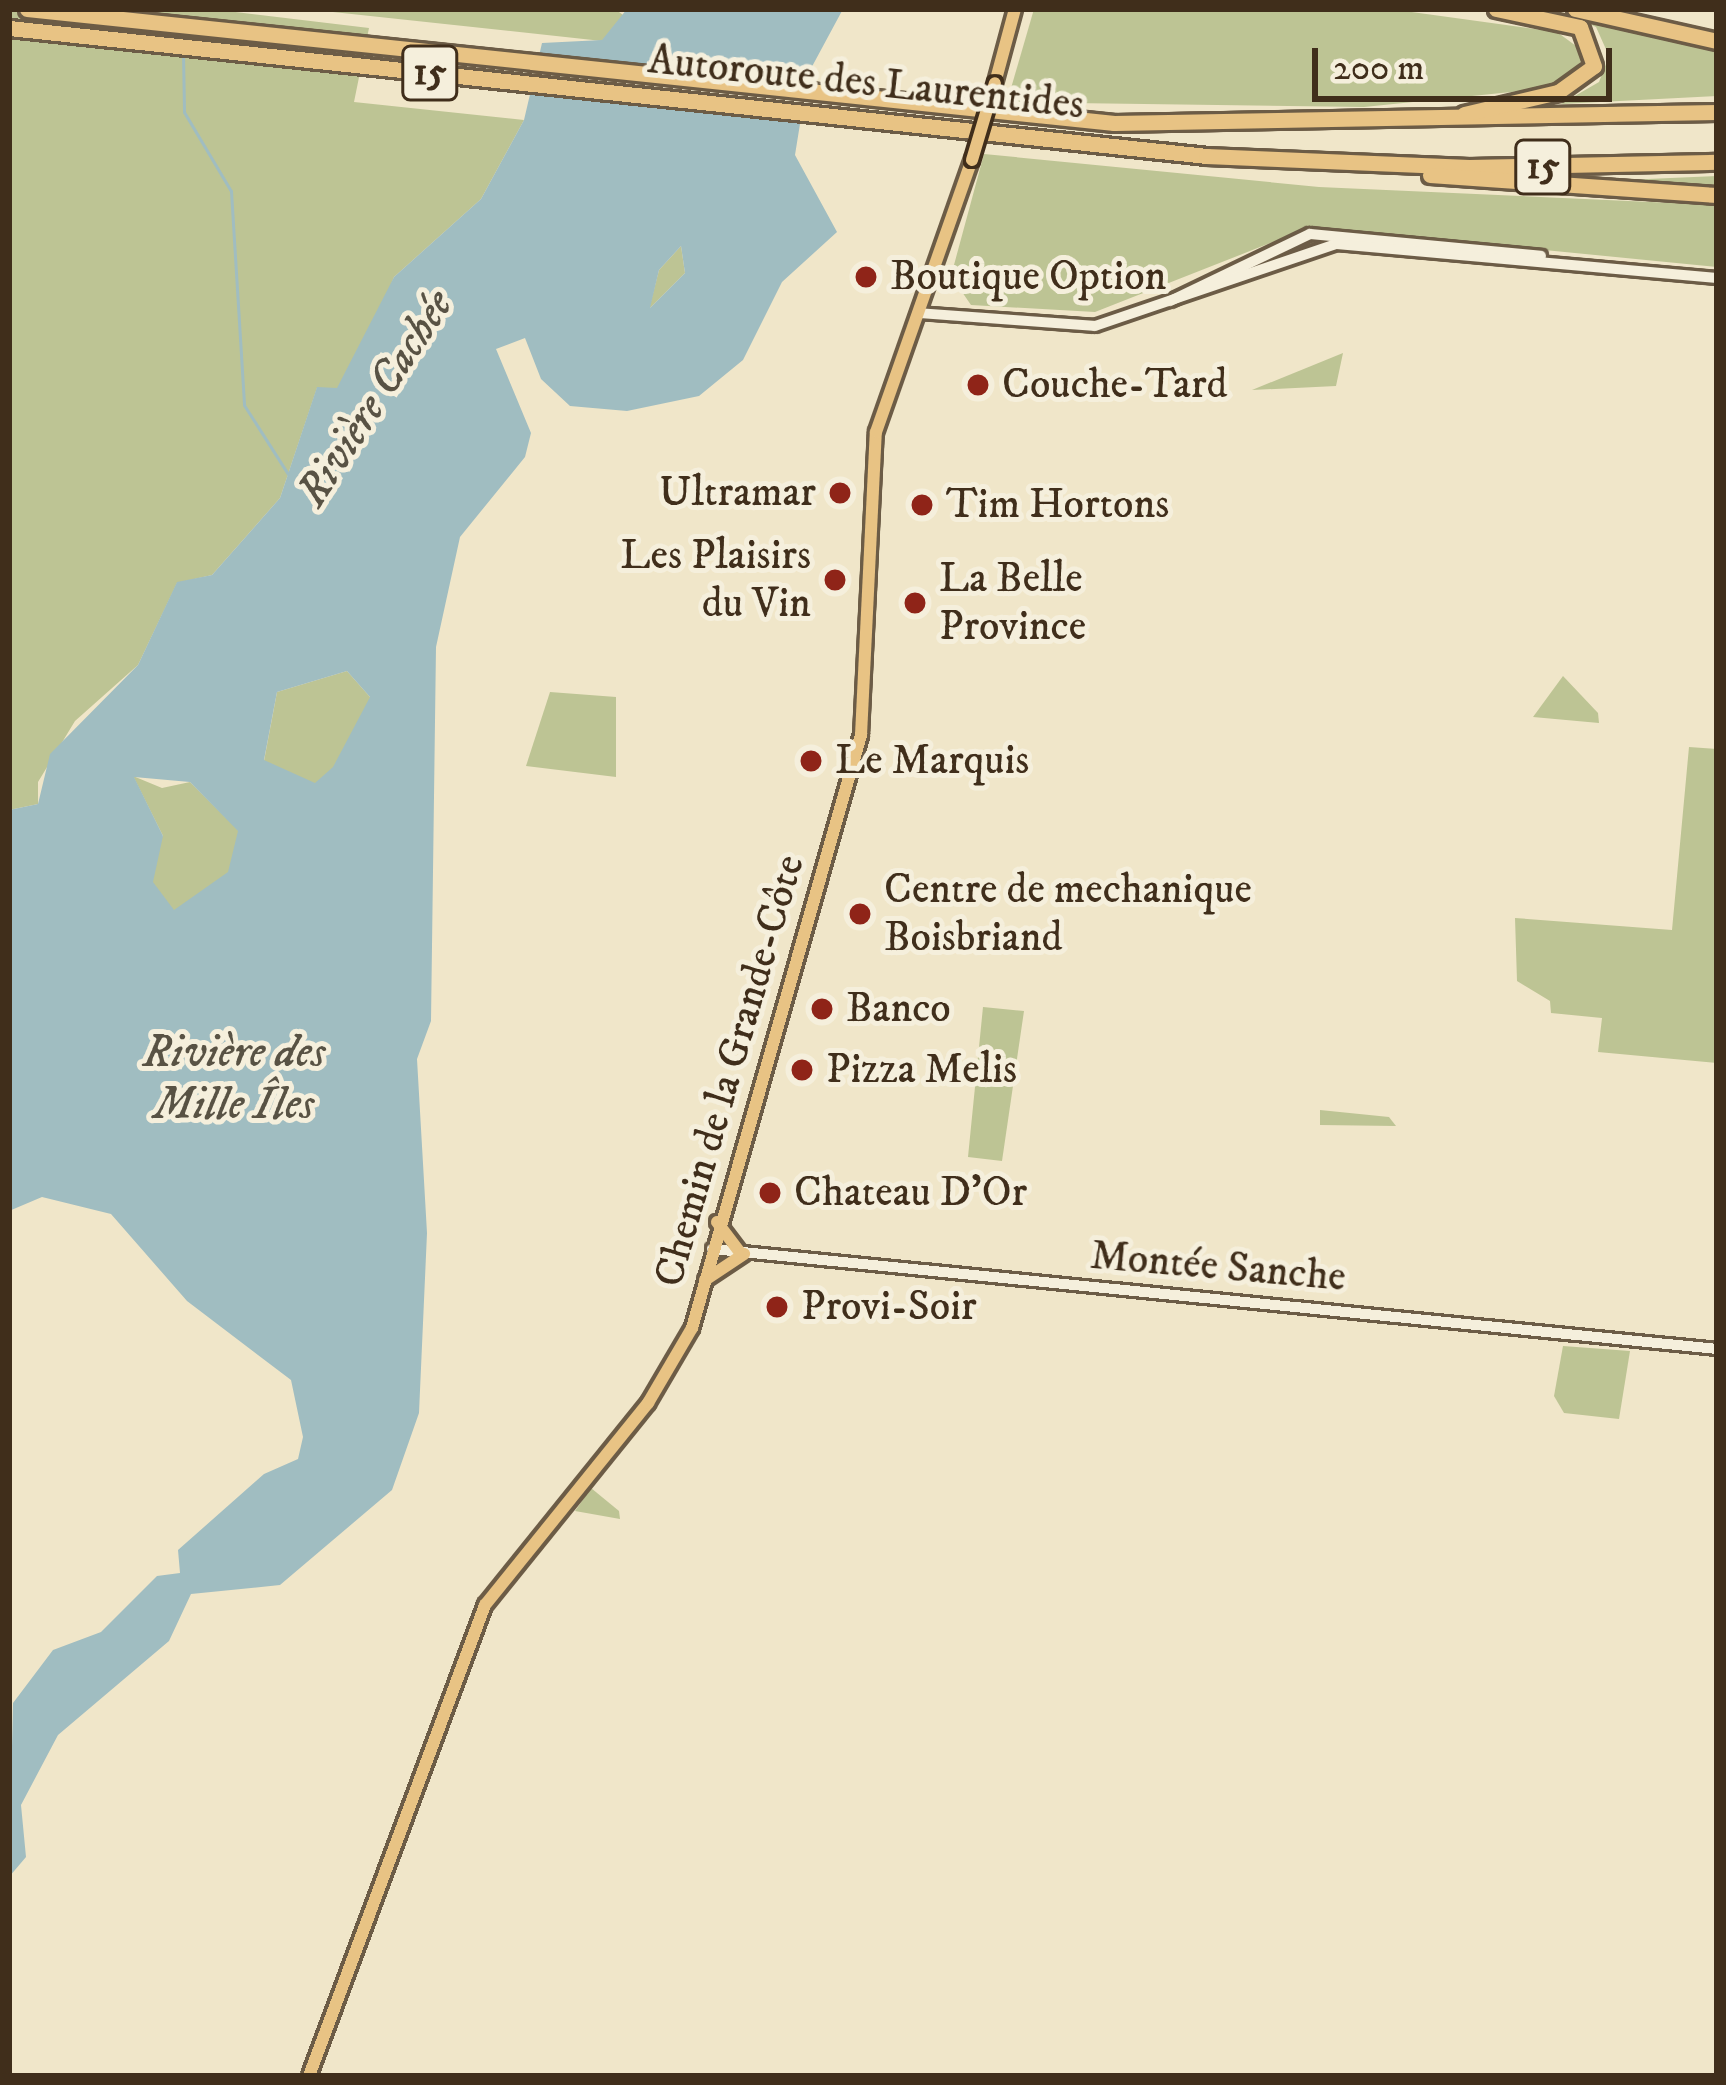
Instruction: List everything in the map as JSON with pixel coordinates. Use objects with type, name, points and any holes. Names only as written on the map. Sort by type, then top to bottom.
[{"type":"highway","name":"Autoroute des Laurentides","points":[[27,9],[854,98],[1181,126],[1717,112]]},
{"type":"highway","points":[[1430,122],[1558,92],[1594,66],[1580,27],[1496,9]]},
{"type":"highway","points":[[1575,9],[1717,40]]},
{"type":"highway","name":"Autoroute des Laurentides","points":[[9,28],[851,118],[1368,165],[1717,162]]},
{"type":"highway","points":[[1368,165],[1522,189],[1717,195]]},
{"type":"main road","name":"Chemin de la Grande-Côte","points":[[309,2076],[485,1606],[662,1384],[705,1280],[717,1222],[861,735],[870,464],[972,160],[1015,9]]},
{"type":"main road","points":[[705,1280],[742,1253],[717,1222]]},
{"type":"street","points":[[1157,309],[1256,251],[1322,232],[1717,278]]},
{"type":"street","points":[[918,313],[1061,329],[1157,309],[1318,245],[1560,260]]},
{"type":"street","name":"Montée Sanche","points":[[712,1249],[1717,1349]]},
{"type":"green space","points":[[9,9],[211,9],[369,28],[354,102],[524,120],[481,199],[394,277],[360,361],[337,389],[317,388],[280,498],[212,575],[177,583],[138,665],[75,721],[38,782],[38,804],[9,810]]},
{"type":"green space","points":[[305,9],[615,9],[623,15],[602,41]]},
{"type":"green space","points":[[1034,9],[1390,9],[1557,32],[1587,54],[1566,80],[1530,90],[1364,107],[1007,102]]},
{"type":"green space","points":[[1576,18],[1717,47],[1717,96],[1561,104],[1599,82],[1609,56],[1596,27]]},
{"type":"green space","points":[[984,154],[1319,187],[1717,205],[1717,267],[1311,227],[1095,312],[971,305],[951,276]]},
{"type":"green space","points":[[1717,176],[1717,188],[1601,181]]},
{"type":"green space","points":[[681,246],[685,273],[649,309],[659,270]]},
{"type":"green space","points":[[1343,353],[1336,386],[1252,390]]},
{"type":"green space","points":[[347,671],[370,697],[361,831],[264,761],[277,692]]},
{"type":"green space","points":[[1563,676],[1598,713],[1599,723],[1533,717]]},
{"type":"green space","points":[[550,692],[616,697],[616,777],[526,766]]},
{"type":"green space","points":[[1689,747],[1717,749],[1717,1063],[1598,1052],[1602,1018],[1551,1013],[1550,1001],[1517,981],[1515,918],[1672,930]]},
{"type":"green space","points":[[133,776],[162,788],[190,782],[239,831],[215,947],[126,887],[163,836]]},
{"type":"green space","points":[[983,1007],[1024,1011],[1002,1161],[968,1157]]},
{"type":"green space","points":[[1320,1110],[1389,1117],[1396,1126],[1320,1125]]},
{"type":"green space","points":[[1563,1346],[1630,1351],[1619,1419],[1564,1413],[1554,1396]]},
{"type":"green space","points":[[591,1488],[619,1511],[620,1519],[575,1511]]},
{"type":"water","name":"Rivière des Mille Îles","points":[[627,9],[843,9],[808,74],[795,155],[837,232],[782,282],[743,360],[699,396],[627,411],[570,406],[541,379],[525,338],[496,349],[531,433],[525,457],[460,537],[436,647],[431,1021],[417,1059],[427,1233],[419,1413],[392,1490],[280,1585],[191,1594],[169,1641],[58,1735],[21,1805],[26,1857],[9,1877],[13,1703],[53,1650],[101,1632],[157,1576],[180,1573],[178,1550],[264,1474],[298,1459],[303,1437],[291,1380],[187,1301],[111,1214],[42,1197],[9,1211],[9,810],[38,804],[50,754],[138,665],[177,582],[212,575],[280,498],[317,387],[337,388],[394,277],[481,199],[524,120],[542,43],[602,40]],"holes":[[[681,246],[685,273],[650,308],[659,270]],[[347,671],[370,697],[333,767],[315,783],[264,760],[277,692]],[[134,777],[190,782],[238,831],[228,872],[174,910],[153,882],[163,836]]]},
{"type":"pier","points":[[534,53],[813,82],[806,124],[524,94]]},
{"type":"waterway","name":"Rivière Cachée","points":[[183,53],[184,112],[231,191],[244,405],[288,474]]},
{"type":"place","name":"Boutique Option","points":[[866,277]]},
{"type":"place","name":"Couche-Tard","points":[[978,385]]},
{"type":"place","name":"Ultramar","points":[[840,493]]},
{"type":"place","name":"Tim Hortons","points":[[922,505]]},
{"type":"place","name":"Les Plaisirs du Vin","points":[[835,580]]},
{"type":"place","name":"La Belle Province","points":[[915,603]]},
{"type":"place","name":"Le Marquis","points":[[811,761]]},
{"type":"place","name":"Centre de mechanique Boisbriand","points":[[860,914]]},
{"type":"place","name":"Banco","points":[[822,1009]]},
{"type":"place","name":"Pizza Melis","points":[[802,1070]]},
{"type":"place","name":"Chateau D'Or","points":[[770,1193]]},
{"type":"place","name":"Provi-Soir","points":[[777,1307]]}]
